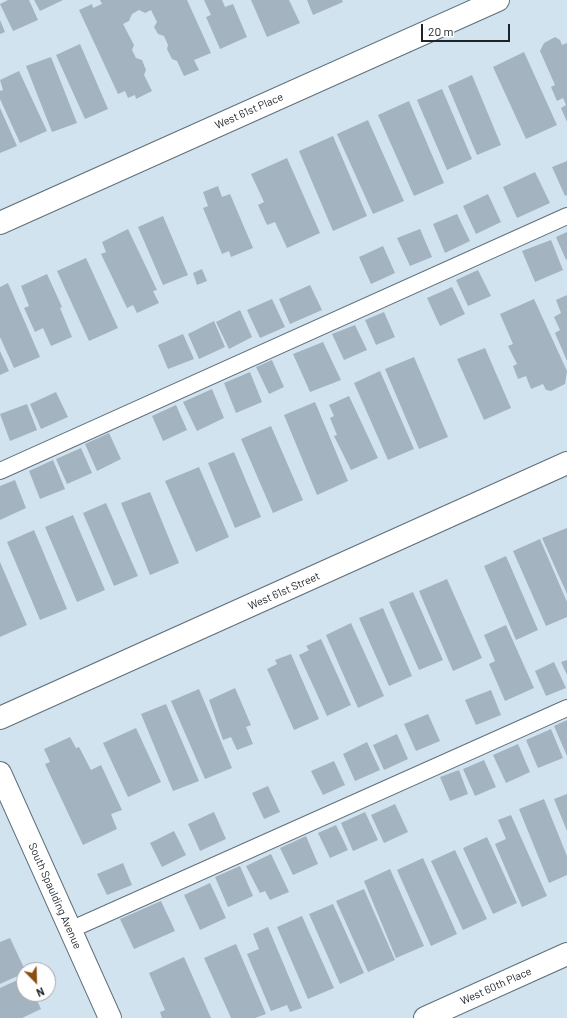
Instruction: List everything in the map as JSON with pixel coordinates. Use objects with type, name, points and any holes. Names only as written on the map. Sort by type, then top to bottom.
[{"type":"street","name":"West 61st Place","points":[[0,223],[498,0]]},
{"type":"street","name":"West 61st Street","points":[[0,718],[567,463]]},
{"type":"street","name":"South Spaulding Avenue","points":[[0,773],[110,1018]]},
{"type":"street","name":"West 60th Place","points":[[425,1018],[567,954]]},
{"type":"lane","points":[[0,471],[567,216]]},
{"type":"lane","points":[[70,930],[567,708]]},
{"type":"building","points":[[8,0],[29,0],[38,20],[13,31],[0,4]]},
{"type":"building","points":[[34,0],[63,0],[40,11]]},
{"type":"building","points":[[100,0],[187,0],[211,53],[194,60],[199,70],[184,76],[177,61],[172,59],[167,49],[168,45],[164,36],[158,34],[154,27],[157,22],[151,10],[145,13],[139,10],[132,14],[129,21],[123,24],[134,45],[132,50],[136,58],[142,60],[146,70],[144,75],[152,91],[136,99],[135,95],[128,98],[125,91],[118,94],[79,10],[92,4],[93,8],[102,4]]},
{"type":"building","points":[[204,0],[222,0],[225,7],[233,4],[247,37],[220,49],[206,17],[211,15]]},
{"type":"building","points":[[251,0],[289,0],[300,23],[267,37]]},
{"type":"building","points":[[307,0],[342,0],[343,2],[313,15]]},
{"type":"building","points":[[0,20],[5,32],[0,34]]},
{"type":"building","points":[[555,37],[560,40],[562,45],[567,43],[567,122],[561,108],[566,105],[563,98],[557,101],[551,87],[555,85],[540,51],[544,43]]},
{"type":"building","points":[[80,44],[108,109],[85,119],[56,55]]},
{"type":"building","points":[[524,52],[557,125],[526,139],[493,67]]},
{"type":"building","points":[[51,57],[77,123],[52,132],[26,66]]},
{"type":"building","points":[[19,71],[47,131],[20,143],[0,99],[0,91],[3,90],[0,80]]},
{"type":"building","points":[[472,75],[501,145],[477,155],[448,86]]},
{"type":"building","points":[[442,89],[472,159],[447,170],[417,100]]},
{"type":"building","points":[[409,101],[444,183],[414,196],[378,115]]},
{"type":"building","points":[[0,108],[17,146],[0,153]]},
{"type":"building","points":[[368,120],[404,201],[373,214],[337,134]]},
{"type":"building","points":[[333,136],[367,216],[333,231],[299,151]]},
{"type":"building","points":[[287,158],[320,233],[287,248],[275,222],[267,225],[258,205],[264,202],[251,174]]},
{"type":"building","points":[[567,161],[567,195],[565,196],[552,167]]},
{"type":"building","points":[[535,172],[550,203],[517,218],[503,187]]},
{"type":"building","points":[[218,186],[222,197],[230,194],[253,248],[231,257],[229,251],[222,254],[203,208],[208,206],[203,192]]},
{"type":"building","points":[[488,194],[501,222],[476,234],[463,206]]},
{"type":"building","points":[[457,214],[470,241],[445,253],[433,224]]},
{"type":"building","points":[[163,216],[188,275],[163,285],[138,227]]},
{"type":"building","points":[[128,229],[157,290],[153,291],[159,303],[137,313],[133,305],[127,308],[101,254],[106,252],[102,242]]},
{"type":"building","points":[[420,229],[432,257],[410,266],[397,238]]},
{"type":"building","points":[[567,232],[567,259],[566,260],[556,237]]},
{"type":"building","points":[[551,240],[563,270],[535,282],[522,251]]},
{"type":"building","points":[[383,246],[395,273],[371,284],[359,257]]},
{"type":"building","points":[[86,258],[118,328],[89,341],[57,271]]},
{"type":"building","points":[[202,269],[207,281],[197,285],[193,273]]},
{"type":"building","points":[[478,270],[491,296],[468,306],[456,280]]},
{"type":"building","points":[[47,274],[62,307],[60,308],[72,337],[51,346],[43,328],[35,332],[24,308],[29,306],[21,286]]},
{"type":"building","points":[[8,283],[40,357],[14,368],[0,337],[0,287]]},
{"type":"building","points":[[310,285],[322,310],[290,324],[279,299]]},
{"type":"building","points":[[452,287],[465,314],[440,326],[427,298]]},
{"type":"building","points":[[567,295],[567,361],[555,333],[560,330],[554,317],[561,313],[556,300]]},
{"type":"building","points":[[272,299],[285,327],[260,338],[247,310]]},
{"type":"building","points":[[534,299],[567,371],[565,384],[551,391],[546,390],[543,384],[531,389],[526,376],[518,379],[513,366],[517,364],[508,346],[513,344],[500,314]]},
{"type":"building","points":[[240,310],[252,337],[229,349],[216,322]]},
{"type":"building","points":[[384,312],[395,337],[376,345],[365,320]]},
{"type":"building","points":[[214,321],[225,347],[199,359],[188,334]]},
{"type":"building","points":[[355,325],[367,350],[344,360],[332,334]]},
{"type":"building","points":[[183,334],[194,359],[168,369],[158,345]]},
{"type":"building","points":[[323,342],[341,380],[310,392],[293,354]]},
{"type":"building","points":[[485,348],[511,408],[484,420],[457,359]]},
{"type":"building","points":[[0,351],[9,371],[0,375]]},
{"type":"building","points":[[414,357],[448,437],[419,449],[385,369]]},
{"type":"building","points":[[272,360],[284,387],[269,394],[256,367]]},
{"type":"building","points":[[380,371],[414,449],[388,460],[354,383]]},
{"type":"building","points":[[250,372],[262,402],[236,413],[224,383]]},
{"type":"building","points":[[212,389],[224,418],[197,431],[183,402]]},
{"type":"building","points":[[56,392],[68,417],[41,429],[30,404]]},
{"type":"building","points":[[349,396],[378,458],[351,470],[334,436],[337,435],[330,418],[334,416],[329,405]]},
{"type":"building","points":[[315,402],[348,481],[317,495],[284,415]]},
{"type":"building","points":[[27,404],[37,430],[10,441],[0,414]]},
{"type":"building","points":[[176,405],[187,430],[163,441],[152,416]]},
{"type":"building","points":[[271,426],[303,500],[273,513],[241,439]]},
{"type":"building","points":[[109,433],[121,459],[97,471],[85,444]]},
{"type":"building","points":[[81,448],[92,473],[67,484],[56,459]]},
{"type":"building","points":[[234,452],[261,517],[235,528],[208,463]]},
{"type":"building","points":[[53,460],[65,489],[40,499],[29,471]]},
{"type":"building","points":[[199,467],[229,537],[196,552],[165,481]]},
{"type":"building","points":[[15,480],[26,508],[0,520],[0,486]]},
{"type":"building","points":[[150,492],[179,563],[150,575],[121,503]]},
{"type":"building","points":[[106,503],[138,576],[114,586],[83,513]]},
{"type":"building","points":[[73,515],[105,590],[77,602],[45,527]]},
{"type":"building","points":[[567,528],[567,594],[542,538]]},
{"type":"building","points":[[34,530],[67,609],[40,620],[7,542]]},
{"type":"building","points":[[540,539],[567,602],[567,617],[546,626],[513,551]]},
{"type":"building","points":[[506,556],[538,630],[516,640],[484,566]]},
{"type":"building","points":[[0,562],[27,625],[0,637]]},
{"type":"building","points":[[447,579],[482,658],[453,671],[419,591]]},
{"type":"building","points":[[413,592],[443,660],[419,670],[389,602]]},
{"type":"building","points":[[383,608],[412,676],[389,686],[359,618]]},
{"type":"building","points":[[351,623],[384,696],[358,708],[326,635]]},
{"type":"building","points":[[506,625],[534,688],[505,701],[489,664],[495,661],[484,635]]},
{"type":"building","points":[[321,639],[351,705],[327,716],[299,655],[309,650],[306,646]]},
{"type":"building","points":[[291,654],[319,719],[294,730],[267,669],[277,664],[275,660]]},
{"type":"building","points":[[567,660],[567,675],[561,662]]},
{"type":"building","points":[[554,662],[566,688],[546,696],[535,671]]},
{"type":"building","points":[[235,688],[251,725],[246,727],[253,744],[237,750],[231,737],[223,740],[209,700]]},
{"type":"building","points":[[199,689],[232,768],[205,779],[171,701]]},
{"type":"building","points":[[491,690],[501,715],[476,725],[465,700]]},
{"type":"building","points":[[166,704],[199,781],[173,791],[141,714]]},
{"type":"building","points":[[428,714],[440,741],[416,751],[404,724]]},
{"type":"building","points":[[567,720],[567,756],[554,726]]},
{"type":"building","points":[[136,728],[161,782],[128,797],[103,743]]},
{"type":"building","points":[[551,729],[563,758],[538,768],[526,740]]},
{"type":"building","points":[[397,734],[408,759],[384,770],[373,745]]},
{"type":"building","points":[[70,737],[76,748],[79,747],[91,770],[101,765],[122,810],[111,814],[117,829],[83,845],[45,764],[50,762],[44,749]]},
{"type":"building","points":[[367,742],[380,770],[355,781],[343,754]]},
{"type":"building","points":[[518,744],[530,772],[506,783],[493,755]]},
{"type":"building","points":[[484,760],[496,787],[475,796],[463,769]]},
{"type":"building","points":[[334,761],[345,785],[323,795],[311,771]]},
{"type":"building","points":[[459,770],[468,794],[450,801],[440,777]]},
{"type":"building","points":[[268,786],[280,812],[264,819],[252,793]]},
{"type":"building","points":[[567,794],[567,831],[554,799]]},
{"type":"building","points":[[544,799],[567,856],[567,875],[549,883],[519,809]]},
{"type":"building","points":[[395,804],[408,832],[384,843],[371,815]]},
{"type":"building","points":[[214,812],[226,839],[200,851],[188,824]]},
{"type":"building","points":[[365,812],[378,840],[353,851],[341,823]]},
{"type":"building","points":[[511,815],[547,896],[522,907],[495,844],[506,839],[498,820]]},
{"type":"building","points":[[336,825],[348,850],[330,858],[318,833]]},
{"type":"building","points":[[174,831],[186,855],[162,867],[150,843]]},
{"type":"building","points":[[306,836],[318,864],[293,875],[280,848]]},
{"type":"building","points":[[487,837],[517,903],[493,914],[463,848]]},
{"type":"building","points":[[455,850],[487,919],[463,930],[431,861]]},
{"type":"building","points":[[271,854],[289,892],[270,900],[265,891],[260,893],[246,866]]},
{"type":"building","points":[[423,858],[457,934],[431,946],[397,870]]},
{"type":"building","points":[[123,863],[132,885],[107,895],[97,874]]},
{"type":"building","points":[[240,866],[253,896],[228,907],[215,877]]},
{"type":"building","points":[[390,869],[424,946],[396,958],[364,881]]},
{"type":"building","points":[[210,883],[226,918],[200,930],[184,895]]},
{"type":"building","points":[[364,889],[395,960],[368,972],[336,901]]},
{"type":"building","points":[[161,901],[175,931],[134,949],[120,919]]},
{"type":"building","points":[[333,904],[364,973],[340,984],[309,914]]},
{"type":"building","points":[[302,916],[334,988],[308,999],[277,927]]},
{"type":"building","points":[[268,927],[302,1008],[290,1012],[287,1005],[271,1011],[247,954],[259,949],[253,934]]},
{"type":"building","points":[[10,938],[21,962],[16,962],[16,977],[0,984],[0,942]]},
{"type":"building","points":[[236,944],[266,1014],[255,1018],[231,1018],[204,958]]},
{"type":"building","points":[[184,957],[211,1018],[162,1018],[160,1012],[165,1010],[149,973]]},
{"type":"building","points":[[16,981],[16,1002],[38,1002],[41,1009],[22,1018],[0,1018],[0,988]]}]
